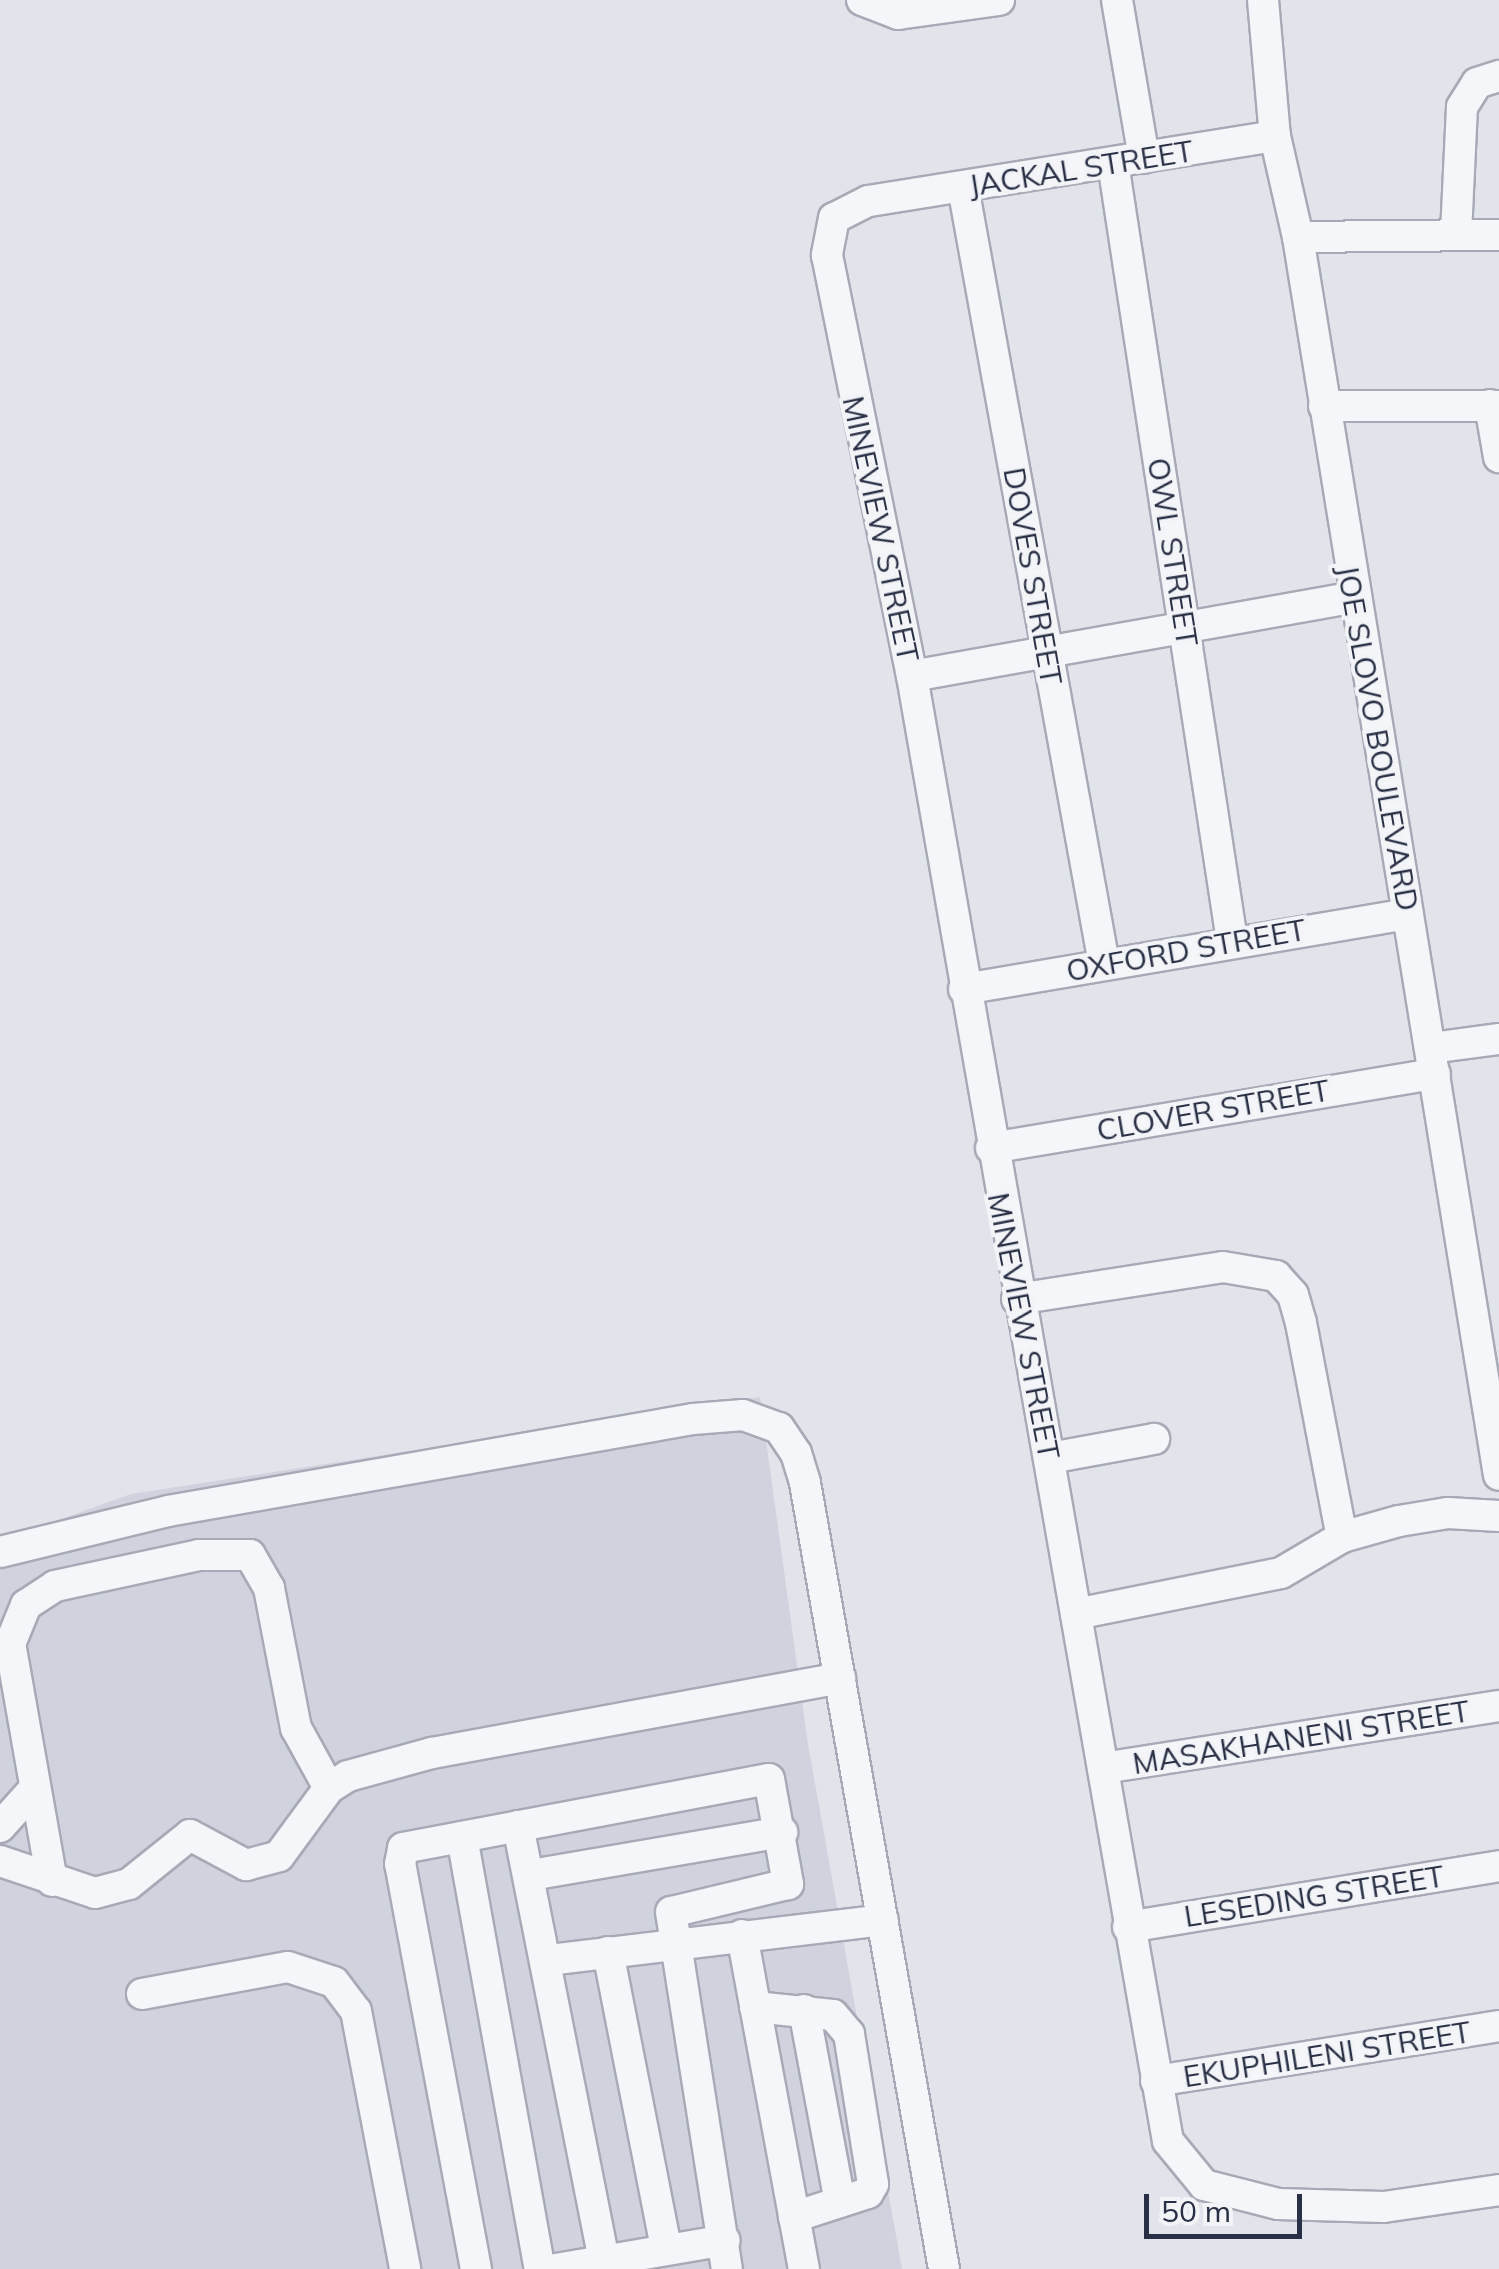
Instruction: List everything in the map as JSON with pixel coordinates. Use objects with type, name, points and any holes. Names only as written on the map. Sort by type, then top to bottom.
[{"type":"street","points":[[866,4],[926,13],[999,0]]},
{"type":"street","points":[[1117,0],[1144,158]]},
{"type":"street","name":"JOE SLOVO BOULEVARD","points":[[1263,0],[1275,136],[1298,236],[1499,1475]]},
{"type":"street","points":[[1456,234],[1462,107],[1476,83],[1499,76]]},
{"type":"street","name":"JACKAL STREET","points":[[887,200],[1275,136]]},
{"type":"street","name":"OWL STREET","points":[[1113,162],[1232,941]]},
{"type":"street","name":"DOVES STREET","points":[[963,188],[1104,964]]},
{"type":"street","name":"MINEVIEW STREET","points":[[887,200],[834,218],[827,254],[912,676],[1128,1926],[1156,2082],[1175,2158],[1204,2185],[1243,2198],[1350,2209],[1499,2190]]},
{"type":"street","points":[[1298,236],[1499,235]]},
{"type":"street","points":[[1324,406],[1494,405],[1499,457]]},
{"type":"street","points":[[912,676],[1354,598]]},
{"type":"street","name":"OXFORD STREET","points":[[964,989],[1408,914]]},
{"type":"street","name":"CLOVER STREET","points":[[991,1148],[1433,1061],[1499,1039]]},
{"type":"street","points":[[1017,1299],[1223,1267],[1276,1276],[1293,1295],[1301,1323],[1342,1537]]},
{"type":"street","points":[[0,1552],[168,1511],[743,1415],[778,1428],[796,1454],[884,1920],[944,2269]]},
{"type":"street","points":[[1050,1458],[1154,1438]]},
{"type":"street","points":[[1076,1614],[1282,1574],[1342,1537],[1448,1513],[1499,1516]]},
{"type":"street","points":[[52,1881],[10,1644],[26,1605],[55,1586],[238,1552],[258,1564],[269,1588],[296,1728],[329,1788]]},
{"type":"street","points":[[0,1861],[96,1893],[130,1884],[190,1835],[246,1865],[280,1856],[329,1788],[348,1776],[432,1754],[840,1678]]},
{"type":"street","name":"MASAKHANENI STREET","points":[[1103,1768],[1499,1706]]},
{"type":"street","points":[[476,2269],[400,1864],[404,1848],[759,1778],[776,1789],[788,1884],[673,1910],[726,2254],[666,2248],[556,2269]]},
{"type":"street","points":[[0,1827],[36,1788]]},
{"type":"street","points":[[518,1826],[548,1960],[604,2260]]},
{"type":"street","points":[[530,1875],[782,1832]]},
{"type":"street","points":[[462,1837],[540,2269]]},
{"type":"street","name":"LESEDING STREET","points":[[1128,1926],[1499,1866]]},
{"type":"street","points":[[548,1960],[884,1920]]},
{"type":"street","points":[[742,1936],[804,2269]]},
{"type":"street","points":[[608,1952],[666,2248]]},
{"type":"street","points":[[142,1994],[288,1967],[334,1982],[356,2011],[405,2269]]},
{"type":"street","points":[[756,2006],[833,2015],[849,2034],[873,2180],[868,2193],[794,2217]]},
{"type":"street","name":"EKUPHILENI STREET","points":[[1156,2082],[1499,2026]]},
{"type":"shaded area","points":[[760,1397],[808,1744],[902,2269],[0,2269],[0,1541],[131,1494]]}]
